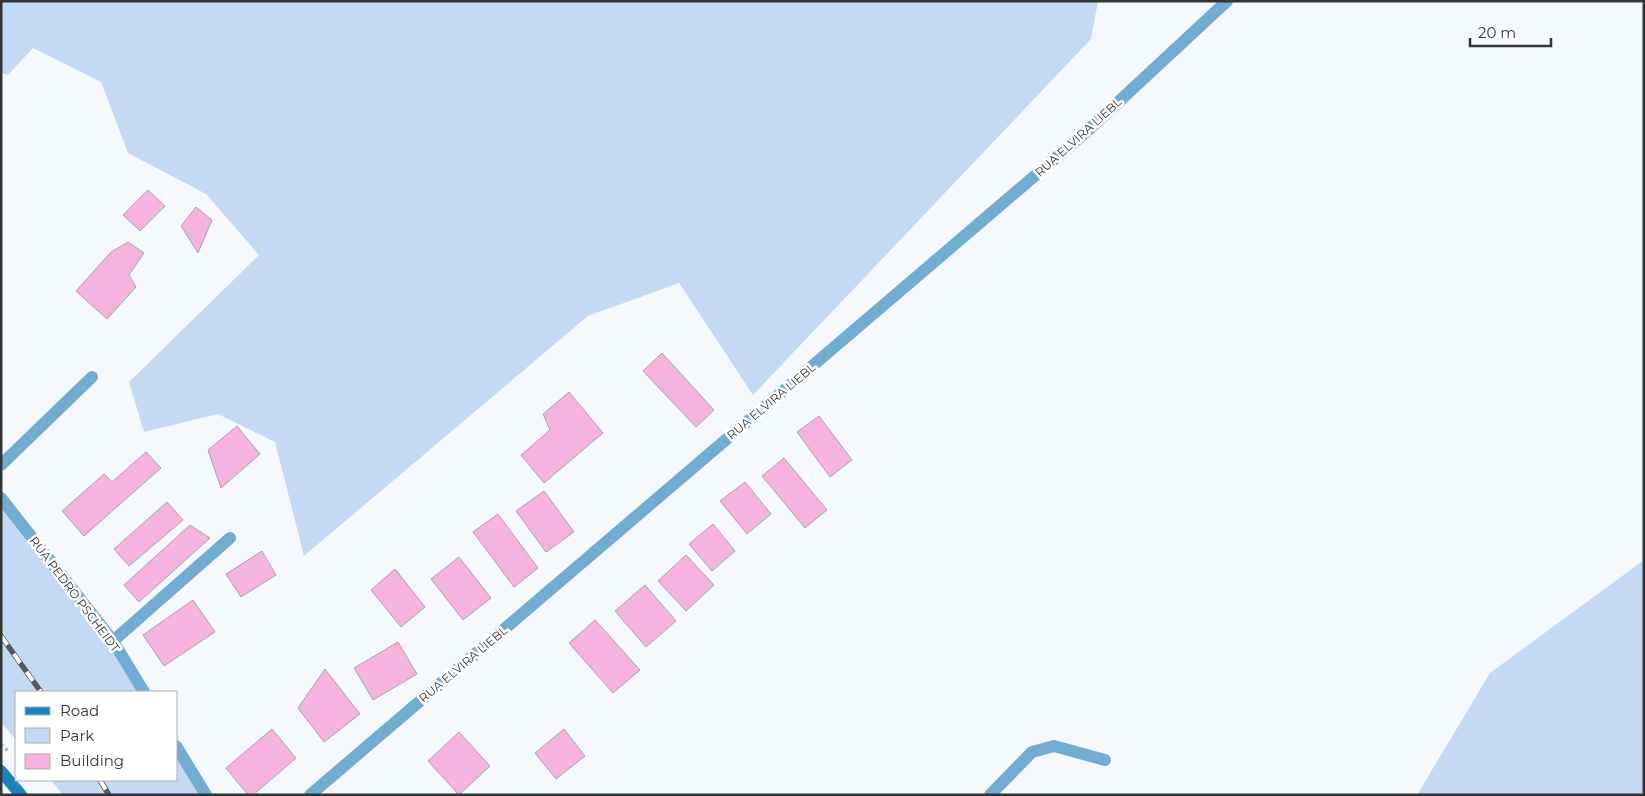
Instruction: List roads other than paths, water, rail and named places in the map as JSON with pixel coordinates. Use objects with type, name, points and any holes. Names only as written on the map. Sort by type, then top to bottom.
[{"type":"main road","points":[[1,771],[21,795]]},
{"type":"street","name":"RUA ELVIRA LIEBL","points":[[310,795],[1085,133],[1227,1]]},
{"type":"street","points":[[1,465],[92,377]]},
{"type":"street","name":"RUA PEDRO PSCHEIDT","points":[[1,498],[113,640],[143,691]]},
{"type":"street","points":[[113,640],[230,538]]},
{"type":"street","points":[[990,795],[1032,752],[1054,746],[1105,760]]},
{"type":"street","points":[[178,749],[206,795]]},
{"type":"railway","points":[[1,636],[40,691]]},
{"type":"railway","points":[[101,781],[109,795]]}]
